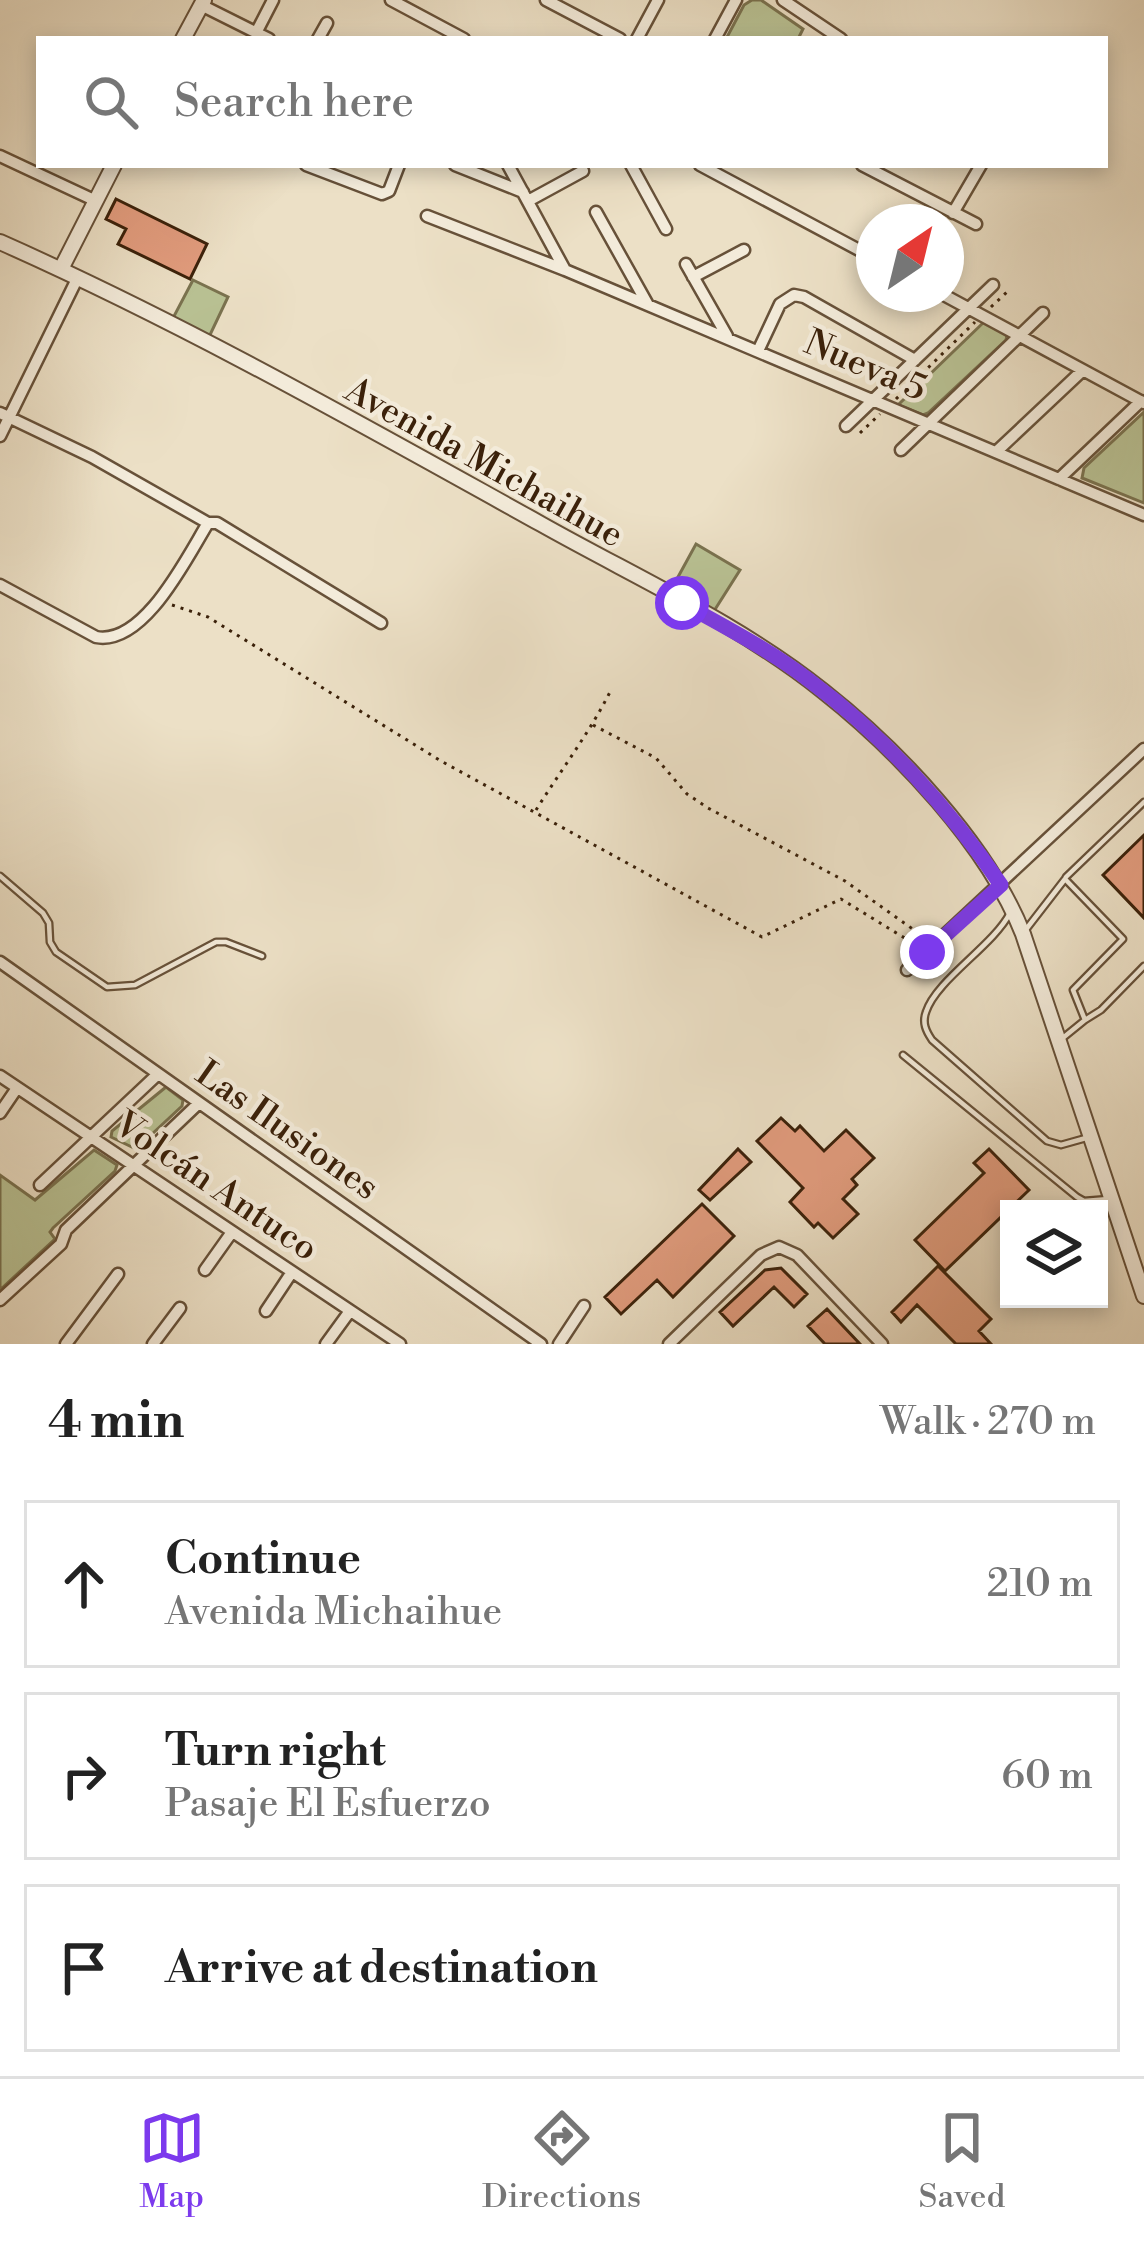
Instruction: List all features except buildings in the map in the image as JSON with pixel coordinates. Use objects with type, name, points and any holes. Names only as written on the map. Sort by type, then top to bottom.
[{"type":"street","points":[[256,33],[273,0]]},
{"type":"street","points":[[391,0],[458,36]]},
{"type":"street","points":[[546,0],[614,36]]},
{"type":"street","points":[[573,14],[580,0]]},
{"type":"street","points":[[640,36],[658,0]]},
{"type":"street","points":[[718,36],[736,0]]},
{"type":"street","points":[[783,0],[837,36]]},
{"type":"street","points":[[185,36],[202,3],[262,36]]},
{"type":"street","points":[[432,22],[439,36]]},
{"type":"street","points":[[320,36],[327,23]]},
{"type":"street","points":[[0,156],[94,200]]},
{"type":"street","points":[[61,269],[112,168]]},
{"type":"street","points":[[314,168],[382,194],[389,190],[398,168]]},
{"type":"street","points":[[462,168],[525,197],[583,170]]},
{"type":"street","points":[[510,168],[565,270]]},
{"type":"street","points":[[633,168],[666,229]]},
{"type":"street","points":[[706,168],[856,248]]},
{"type":"street","points":[[868,168],[938,204]]},
{"type":"street","points":[[958,204],[978,168]]},
{"type":"street","points":[[596,212],[648,304]]},
{"type":"street","name":"Nueva 5","points":[[427,216],[1144,514]]},
{"type":"street","points":[[964,218],[976,224]]},
{"type":"street","name":"Avenida Michaihue","points":[[0,242],[78,277],[431,464],[770,653],[860,724],[959,827],[1001,885],[1023,934],[1144,1296]]},
{"type":"street","points":[[694,278],[744,250]]},
{"type":"street","points":[[686,264],[728,339]]},
{"type":"street","points":[[0,436],[4,415],[78,277]]},
{"type":"street","points":[[846,426],[993,285]]},
{"type":"street","points":[[758,351],[780,304],[794,295],[915,359]]},
{"type":"street","points":[[964,306],[1142,402],[1059,479]]},
{"type":"street","points":[[901,450],[1043,313]]},
{"type":"street","points":[[996,452],[1082,370]]},
{"type":"street","points":[[4,415],[217,524],[381,623]]},
{"type":"street","points":[[0,585],[101,639],[119,635],[159,601],[208,523]]},
{"type":"street","points":[[908,970],[1144,748]]},
{"type":"street","name":"Las Ilusiones","points":[[0,962],[541,1344]]},
{"type":"street","points":[[40,1186],[158,1074]]},
{"type":"street","name":"Volcán Antuco","points":[[0,1076],[400,1344]]},
{"type":"street","points":[[0,1113],[17,1088]]},
{"type":"street","points":[[0,1300],[200,1103]]},
{"type":"street","points":[[206,1270],[232,1232]]},
{"type":"street","points":[[669,1344],[761,1255],[779,1247],[797,1256],[882,1344]]},
{"type":"street","points":[[266,1311],[292,1272]]},
{"type":"street","points":[[65,1344],[118,1274]]},
{"type":"street","points":[[559,1344],[584,1306]]},
{"type":"street","points":[[153,1344],[180,1308]]},
{"type":"street","points":[[326,1344],[350,1311]]},
{"type":"lane","points":[[1023,934],[1065,879],[1144,802]]},
{"type":"lane","points":[[0,876],[43,913],[56,952],[107,987],[135,985],[216,943],[226,942],[262,956]]},
{"type":"lane","points":[[1065,879],[1124,940],[1073,990],[1085,1020]]},
{"type":"lane","points":[[1012,908],[1004,925],[928,1006],[925,1028],[932,1040],[1047,1141],[1060,1144],[1091,1137]]},
{"type":"lane","points":[[1059,1040],[1101,1010],[1144,966]]},
{"type":"lane","points":[[903,1055],[1076,1197],[1084,1202],[1112,1198]]},
{"type":"path","points":[[860,433],[1007,292]]},
{"type":"path","points":[[159,601],[208,617],[441,761],[762,938],[842,899],[931,949]]},
{"type":"path","points":[[535,812],[611,690]]},
{"type":"path","points":[[593,725],[656,758],[687,794],[708,808],[845,881],[931,949]]},
{"type":"green space","points":[[761,0],[803,29],[800,36],[728,36],[744,5]]},
{"type":"green space","points":[[193,280],[228,297],[209,337],[173,318]]},
{"type":"green space","points":[[984,322],[1007,335],[1006,340],[928,413],[898,405]]},
{"type":"green space","points":[[1144,412],[1144,503],[1082,478],[1084,468]]},
{"type":"green space","points":[[696,544],[740,570],[714,611],[672,588]]},
{"type":"green space","points":[[166,1087],[183,1100],[182,1106],[136,1149],[111,1137],[112,1131]]},
{"type":"green space","points":[[94,1150],[117,1165],[115,1171],[53,1228],[50,1232],[55,1239],[0,1290],[0,1175],[35,1200]]},
{"type":"route","points":[[682,603],[770,653],[843,708],[943,808],[987,865],[1001,885],[927,952]]}]
